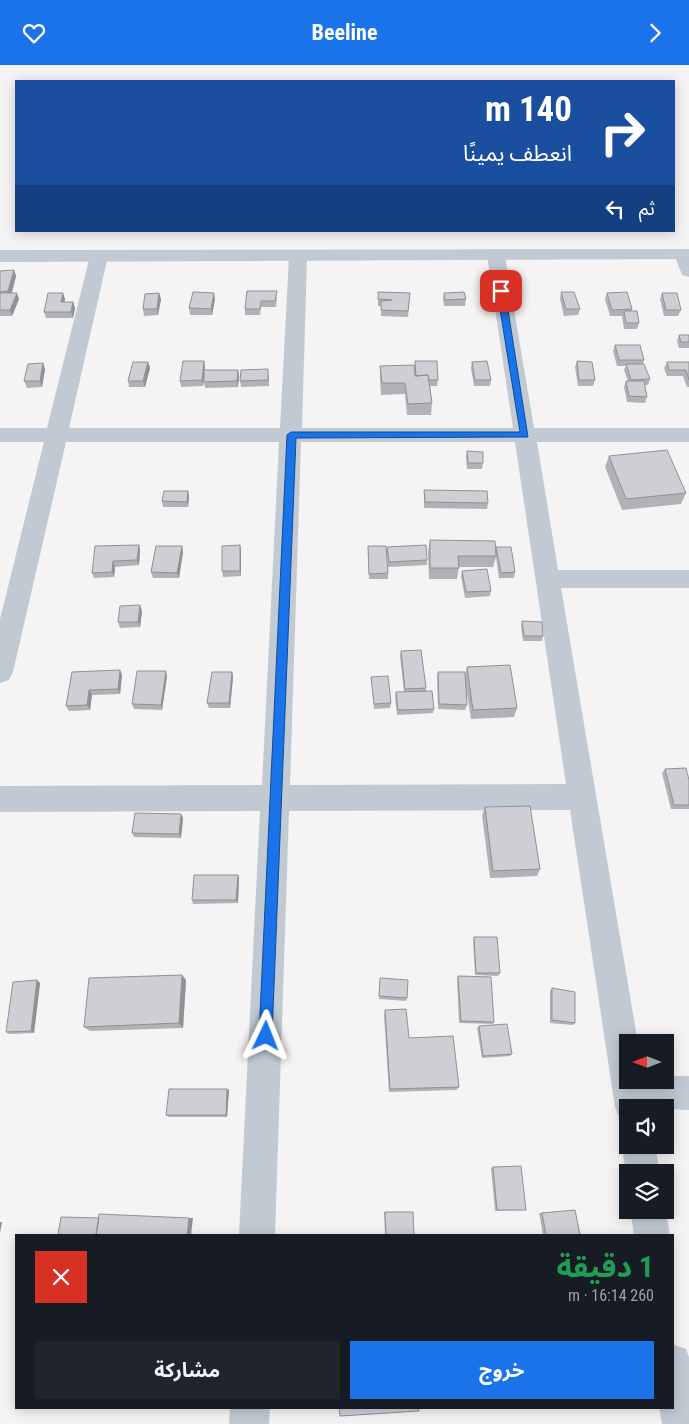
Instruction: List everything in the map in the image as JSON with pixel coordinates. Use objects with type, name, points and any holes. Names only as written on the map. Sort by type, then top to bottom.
[{"type":"street","points":[[0,256],[496,256],[687,260]]},
{"type":"street","points":[[0,672],[100,256]]},
{"type":"street","points":[[496,256],[631,1099]]},
{"type":"street","points":[[257,1234],[298,257]]},
{"type":"street","points":[[0,435],[689,435]]},
{"type":"street","points":[[0,571],[24,571]]},
{"type":"street","points":[[547,579],[689,579]]},
{"type":"street","points":[[0,799],[582,797]]},
{"type":"street","points":[[639,1099],[689,1093]]},
{"type":"street","points":[[649,1219],[652,1234]]},
{"type":"street","points":[[674,1375],[682,1424]]},
{"type":"street","points":[[249,1424],[250,1409]]},
{"type":"building","points":[[14,270],[8,291],[0,292],[0,271]]},
{"type":"building","points":[[247,291],[277,291],[275,301],[261,301],[260,309],[245,309]]},
{"type":"building","points":[[193,292],[214,293],[211,309],[189,308]]},
{"type":"building","points":[[378,292],[410,293],[408,311],[381,310],[381,301],[392,300],[378,299]]},
{"type":"building","points":[[464,292],[466,299],[445,300],[444,293]]},
{"type":"building","points":[[561,292],[574,292],[580,309],[566,309]]},
{"type":"building","points":[[627,292],[632,309],[612,310],[607,293]]},
{"type":"building","points":[[0,293],[17,293],[10,310],[0,310]]},
{"type":"building","points":[[48,293],[63,293],[61,302],[73,302],[71,312],[44,312]]},
{"type":"building","points":[[159,293],[157,309],[143,309],[145,294]]},
{"type":"building","points":[[662,293],[677,293],[681,310],[666,310]]},
{"type":"building","points":[[624,311],[637,311],[639,323],[626,323]]},
{"type":"building","points":[[679,335],[689,335],[689,342],[681,342]]},
{"type":"building","points":[[615,345],[640,345],[644,360],[619,360]]},
{"type":"building","points":[[183,361],[204,361],[202,380],[180,381]]},
{"type":"building","points":[[415,361],[437,361],[438,380],[429,380],[428,375],[416,376]]},
{"type":"building","points":[[487,361],[491,380],[475,380],[472,362]]},
{"type":"building","points":[[577,361],[592,362],[595,380],[579,380]]},
{"type":"building","points":[[133,362],[148,362],[143,381],[128,381]]},
{"type":"building","points":[[667,362],[689,362],[689,380],[686,370],[669,370]]},
{"type":"building","points":[[43,363],[40,381],[24,381],[28,364]]},
{"type":"building","points":[[626,364],[644,364],[650,379],[631,380]]},
{"type":"building","points":[[414,365],[415,376],[428,375],[432,403],[408,404],[405,383],[382,383],[380,366]]},
{"type":"building","points":[[268,369],[268,380],[240,381],[241,370]]},
{"type":"building","points":[[204,370],[238,370],[237,381],[204,382]]},
{"type":"building","points":[[626,381],[644,381],[647,397],[629,396]]},
{"type":"building","points":[[667,450],[686,493],[626,499],[609,456]]},
{"type":"building","points":[[467,451],[483,452],[483,463],[468,463]]},
{"type":"building","points":[[424,490],[487,491],[488,503],[425,502]]},
{"type":"building","points":[[164,491],[188,491],[187,502],[162,501]]},
{"type":"building","points":[[430,540],[495,541],[496,556],[458,556],[459,568],[430,568]]},
{"type":"building","points":[[139,545],[137,560],[113,561],[112,572],[92,573],[95,546]]},
{"type":"building","points":[[240,545],[240,571],[222,571],[222,546]]},
{"type":"building","points":[[426,545],[427,560],[389,562],[387,547]]},
{"type":"building","points":[[156,546],[182,546],[177,573],[151,572]]},
{"type":"building","points":[[368,546],[386,546],[388,573],[369,574]]},
{"type":"building","points":[[496,547],[511,547],[515,572],[501,573]]},
{"type":"building","points":[[487,569],[491,591],[466,592],[462,571]]},
{"type":"building","points":[[140,605],[138,622],[118,622],[120,606]]},
{"type":"building","points":[[522,621],[542,622],[543,636],[524,636]]},
{"type":"building","points":[[421,650],[426,688],[405,689],[401,651]]},
{"type":"building","points":[[510,665],[517,708],[473,710],[467,667]]},
{"type":"building","points":[[120,670],[118,689],[89,690],[87,705],[66,706],[72,672]]},
{"type":"building","points":[[137,671],[166,671],[161,705],[132,704]]},
{"type":"building","points":[[212,672],[232,672],[229,703],[207,703]]},
{"type":"building","points":[[438,672],[465,672],[467,705],[439,704]]},
{"type":"building","points":[[388,676],[391,703],[374,704],[371,677]]},
{"type":"building","points":[[432,691],[434,709],[398,710],[396,692]]},
{"type":"building","points":[[686,768],[689,780],[689,805],[674,805],[665,769]]},
{"type":"building","points":[[530,806],[540,869],[493,871],[485,807]]},
{"type":"building","points":[[135,813],[181,814],[179,834],[132,833]]},
{"type":"building","points":[[194,875],[238,875],[236,900],[192,900]]},
{"type":"building","points":[[474,937],[497,937],[500,973],[476,973]]},
{"type":"building","points":[[182,975],[179,1023],[84,1027],[89,978]]},
{"type":"building","points":[[458,976],[491,977],[494,1022],[461,1021]]},
{"type":"building","points":[[380,978],[408,980],[407,998],[379,996]]},
{"type":"building","points":[[37,980],[31,1031],[6,1032],[13,982]]},
{"type":"building","points":[[552,988],[575,992],[575,1023],[552,1020]]},
{"type":"building","points":[[406,1009],[409,1038],[453,1036],[459,1087],[390,1089],[385,1010]]},
{"type":"building","points":[[507,1024],[512,1054],[483,1056],[479,1026]]},
{"type":"building","points":[[169,1089],[227,1089],[226,1115],[166,1115]]},
{"type":"building","points":[[521,1166],[526,1210],[497,1210],[493,1167]]},
{"type":"building","points":[[575,1210],[580,1234],[546,1234],[542,1213]]},
{"type":"building","points":[[385,1212],[413,1212],[414,1234],[386,1234]]},
{"type":"building","points":[[99,1214],[189,1218],[187,1234],[96,1234]]},
{"type":"building","points":[[61,1217],[99,1218],[96,1234],[58,1234]]},
{"type":"building","points":[[339,1409],[418,1409],[419,1411],[340,1416]]},
{"type":"route","points":[[266,1036],[291,435],[524,435],[501,291]]}]
